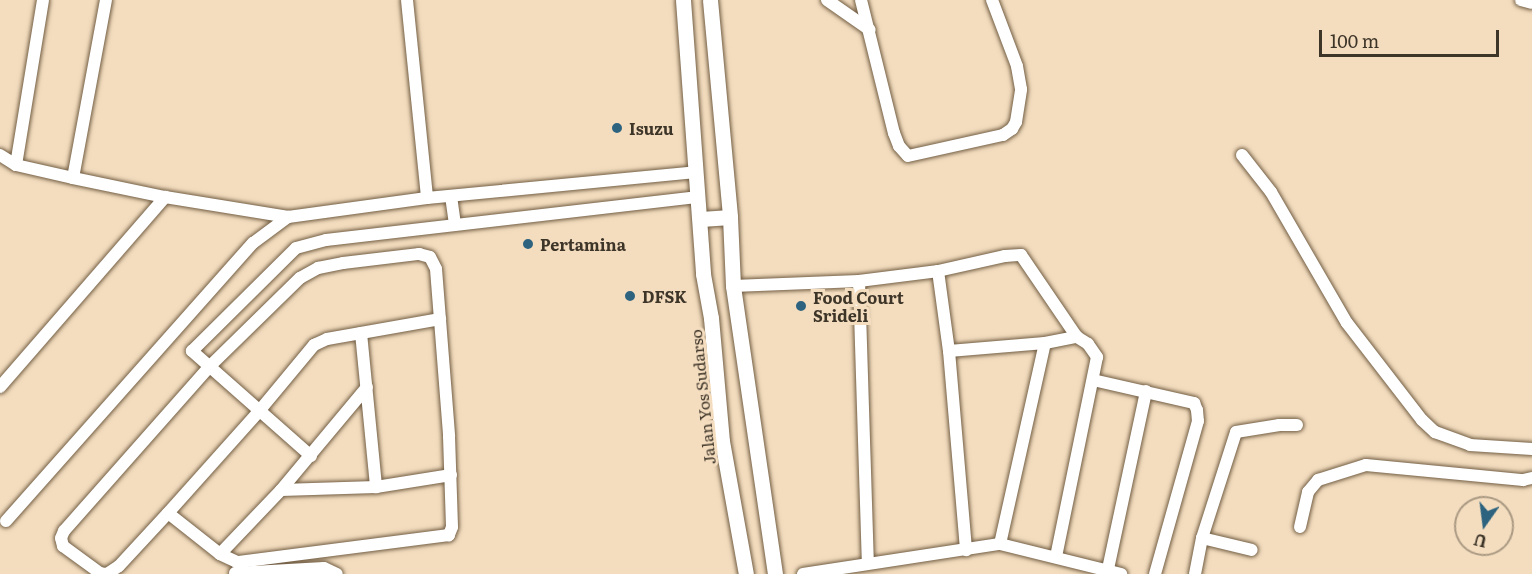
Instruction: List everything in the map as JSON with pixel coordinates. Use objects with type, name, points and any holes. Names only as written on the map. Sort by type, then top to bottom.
[{"type":"main road","name":"Jalan Yos Sudarso","points":[[683,0],[701,219],[703,274],[711,318],[722,441],[746,574]]},
{"type":"main road","points":[[710,0],[730,217],[733,286],[775,574]]},
{"type":"main road","points":[[701,219],[730,217]]},
{"type":"main road","points":[[711,318],[737,318]]},
{"type":"street","points":[[16,165],[43,0]]},
{"type":"street","points":[[73,178],[106,0]]},
{"type":"street","points":[[407,0],[427,198]]},
{"type":"street","points":[[827,0],[870,30]]},
{"type":"street","points":[[861,0],[894,133],[903,152],[908,156],[1004,135],[1012,129],[1016,122],[1021,89],[1017,66],[992,0]]},
{"type":"street","points":[[1521,0],[1532,3]]},
{"type":"street","points":[[1242,155],[1271,192],[1347,323],[1422,420],[1435,432],[1470,445],[1532,449]]},
{"type":"street","points":[[0,156],[16,165],[73,178],[165,197],[288,217],[427,198],[696,172]]},
{"type":"street","points":[[451,196],[455,225]]},
{"type":"street","points":[[0,387],[165,197]]},
{"type":"street","points":[[311,456],[192,351],[296,248],[326,240],[699,197]]},
{"type":"street","points":[[6,521],[253,243],[288,217]]},
{"type":"street","points":[[235,570],[442,538],[449,535],[452,527],[451,475],[440,319],[436,269],[430,257],[426,255],[318,268],[300,278],[210,366],[60,538],[63,546],[100,573],[107,574],[123,570],[168,513],[260,410],[314,345],[327,339],[440,319]]},
{"type":"street","points":[[733,286],[859,281],[938,271],[1005,256],[1021,255],[1077,337],[1088,344],[1097,357],[1056,557]]},
{"type":"street","points":[[938,271],[949,351],[966,550]]},
{"type":"street","points":[[859,281],[868,562]]},
{"type":"street","points":[[362,333],[375,487]]},
{"type":"street","points":[[949,351],[1045,343],[1077,337]]},
{"type":"street","points":[[1000,544],[1045,343]]},
{"type":"street","points":[[1093,380],[1194,403],[1198,422],[1155,574]]},
{"type":"street","points":[[220,554],[311,456],[367,387]]},
{"type":"street","points":[[1108,569],[1146,391]]},
{"type":"street","points":[[1195,574],[1202,538],[1236,432],[1279,424],[1297,425]]},
{"type":"street","points":[[1300,527],[1308,492],[1318,480],[1366,465],[1479,476],[1532,478]]},
{"type":"street","points":[[281,490],[375,487],[451,475]]},
{"type":"street","points":[[168,513],[220,554],[235,570],[324,568],[337,574]]},
{"type":"street","points":[[1202,538],[1252,550]]},
{"type":"street","points":[[803,574],[868,562],[1000,544],[1122,574]]},
{"type":"place","name":"Isuzu","points":[[617,128]]},
{"type":"place","name":"Pertamina","points":[[528,244]]},
{"type":"place","name":"DFSK","points":[[630,296]]},
{"type":"place","name":"Food Court Srideli","points":[[801,306]]}]
